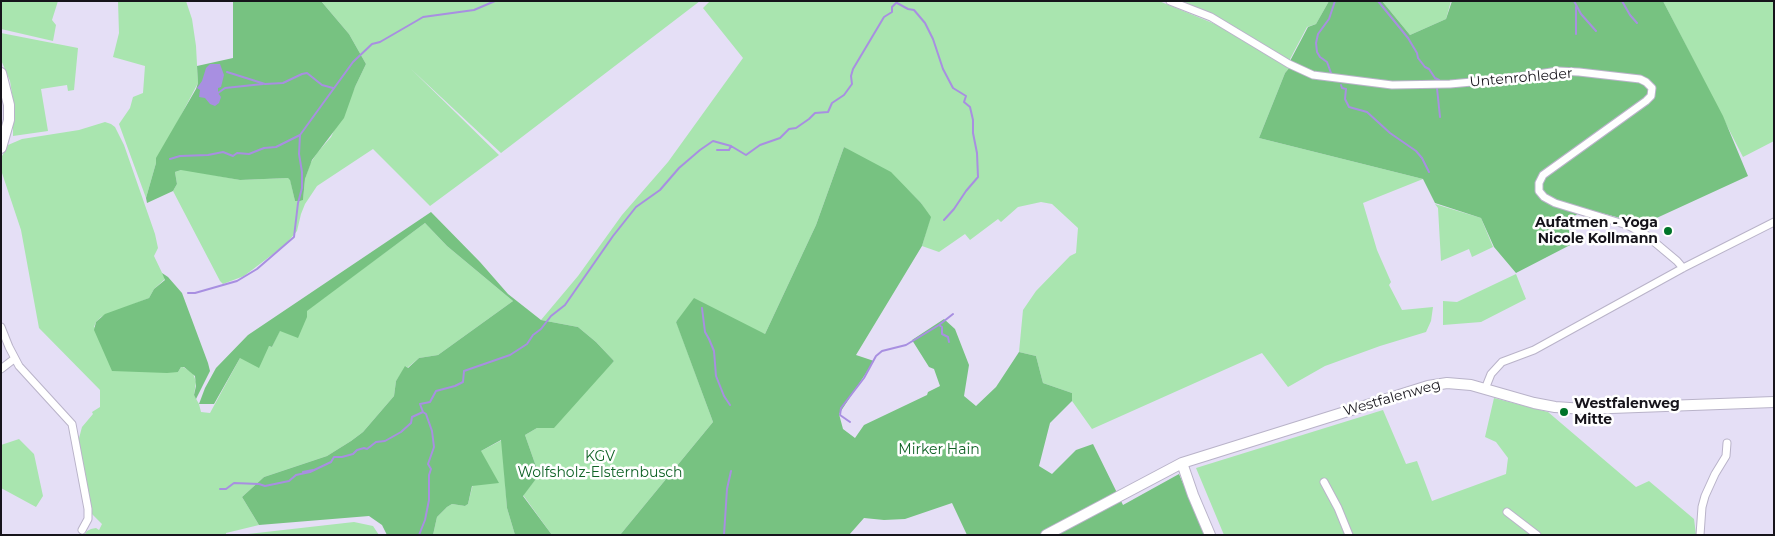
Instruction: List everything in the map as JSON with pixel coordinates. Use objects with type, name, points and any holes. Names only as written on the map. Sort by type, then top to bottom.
[{"type":"street","name":"Untenrohleder","points":[[1170,1],[1211,18],[1289,64],[1313,75],[1392,85],[1450,84],[1505,79],[1558,71],[1640,79],[1646,82],[1652,88],[1651,96],[1646,102],[1543,175],[1538,183],[1539,191],[1544,197],[1555,203],[1627,226],[1646,235],[1683,268]]},
{"type":"street","points":[[1,73],[8,98],[9,120],[1,148]]},
{"type":"street","points":[[1485,389],[1492,374],[1502,362],[1534,350],[1683,268],[1774,222]]},
{"type":"street","points":[[1,327],[14,359],[36,386],[72,424],[88,509],[88,519],[82,530]]},
{"type":"street","points":[[1,369],[14,359]]},
{"type":"street","name":"Westfalenweg","points":[[1046,535],[1182,463],[1428,386],[1459,383],[1545,405],[1584,409],[1774,402]]},
{"type":"street","points":[[1700,535],[1705,496],[1726,456],[1727,443]]},
{"type":"street","points":[[1182,463],[1193,496],[1210,535]]},
{"type":"street","points":[[1324,482],[1338,508],[1349,535]]},
{"type":"street","points":[[1507,512],[1537,535]]},
{"type":"green space","points":[[1,1],[58,1],[52,20],[56,25],[53,41],[1,29]]},
{"type":"green space","points":[[118,1],[186,1],[192,19],[196,46],[198,83],[156,163],[146,198],[119,124],[130,108],[133,97],[143,93],[145,66],[113,57],[119,33]]},
{"type":"green space","points":[[233,1],[321,1],[349,34],[366,64],[355,87],[344,118],[312,160],[305,179],[303,200],[295,201],[288,178],[240,180],[181,170],[175,172],[177,184],[173,191],[147,203],[146,198],[156,158],[196,89],[198,83],[197,66],[233,58]]},
{"type":"green space","points":[[321,1],[700,1],[501,153],[411,69],[499,155],[430,206],[373,149],[317,186],[305,204],[297,231],[285,245],[244,276],[223,284],[173,191],[177,184],[175,172],[187,170],[240,180],[288,178],[290,179],[295,201],[303,200],[305,179],[310,164],[331,137],[366,64],[349,34]]},
{"type":"green space","name":"KGV Wolfsholz-Elsternbusch","points":[[710,1],[1159,1],[1215,24],[1290,67],[1285,73],[1259,138],[1423,179],[1363,203],[1377,250],[1391,282],[1389,285],[1402,310],[1433,307],[1431,321],[1426,332],[1325,366],[1288,387],[1262,353],[1092,429],[1072,401],[1072,393],[1043,383],[1036,356],[1019,352],[1023,310],[1036,291],[1070,256],[1076,253],[1078,228],[1052,204],[1041,202],[1018,207],[1001,222],[998,219],[970,240],[965,234],[939,252],[922,246],[930,218],[921,203],[909,191],[844,147],[816,225],[765,334],[676,321],[713,422],[620,535],[552,535],[523,495],[539,475],[525,435],[537,428],[614,361],[578,327],[541,320],[578,276],[622,215],[668,162],[743,58],[703,8]]},
{"type":"green space","points":[[1181,1],[1329,1],[1316,24],[1307,27],[1289,61],[1216,16]]},
{"type":"green space","points":[[1329,1],[1382,1],[1410,35],[1446,19],[1452,1],[1663,1],[1723,116],[1748,176],[1637,227],[1624,219],[1586,209],[1564,222],[1576,242],[1516,273],[1494,247],[1481,218],[1435,203],[1423,179],[1259,138],[1285,73],[1290,67],[1290,61],[1308,27],[1316,24]]},
{"type":"green space","points":[[1382,1],[1451,1],[1446,19],[1410,35]]},
{"type":"green space","points":[[1663,1],[1774,1],[1774,141],[1743,157]]},
{"type":"green space","points":[[1,33],[78,48],[74,90],[68,91],[67,85],[41,89],[48,131],[13,136],[13,100],[10,81],[1,60]]},
{"type":"green space","points":[[105,122],[115,127],[124,145],[155,234],[158,248],[154,256],[165,279],[154,289],[149,298],[101,317],[94,327],[178,372],[183,367],[193,373],[196,382],[194,395],[201,412],[210,413],[240,358],[269,346],[272,347],[280,330],[425,223],[447,246],[513,301],[438,355],[419,358],[407,368],[406,366],[396,381],[394,396],[363,432],[351,441],[327,456],[264,477],[242,497],[259,525],[226,533],[226,535],[86,535],[87,531],[91,529],[96,528],[99,530],[102,524],[92,514],[78,442],[82,427],[93,414],[92,412],[100,407],[100,390],[39,328],[21,230],[1,170],[1,158],[8,145],[22,139],[79,130]]},
{"type":"green space","name":"Mirker Hain","points":[[844,147],[891,172],[921,203],[931,217],[922,246],[856,355],[874,361],[839,414],[843,429],[855,438],[864,425],[927,395],[928,392],[940,386],[934,369],[929,367],[912,340],[944,319],[955,329],[969,365],[964,396],[976,406],[996,387],[1019,352],[1036,356],[1043,383],[1072,393],[1072,401],[1050,423],[1039,466],[1052,474],[1076,450],[1093,444],[1123,505],[1179,474],[1205,535],[967,535],[952,503],[905,519],[884,520],[864,518],[849,535],[620,535],[713,422],[676,322],[694,298],[765,334],[816,225]]},
{"type":"green space","points":[[1435,204],[1481,218],[1493,247],[1472,257],[1469,249],[1441,261],[1438,208]]},
{"type":"green space","points":[[431,212],[508,294],[541,320],[578,327],[614,361],[554,428],[537,428],[525,435],[539,475],[523,496],[552,535],[515,535],[507,508],[501,440],[481,451],[499,483],[472,486],[468,504],[465,506],[452,504],[437,517],[433,535],[387,535],[382,525],[369,516],[259,525],[242,497],[264,477],[327,456],[351,441],[363,432],[394,396],[396,381],[405,366],[408,368],[419,358],[438,355],[513,301],[447,246],[425,223],[307,311],[307,317],[298,338],[280,331],[272,347],[269,346],[259,368],[240,358],[214,404],[199,404],[216,368],[248,335]]},
{"type":"green space","points":[[162,273],[182,293],[208,363],[210,371],[196,399],[194,395],[196,386],[195,376],[184,367],[181,367],[178,372],[167,373],[112,371],[94,330],[96,322],[105,314],[149,298],[154,289],[165,280]]},
{"type":"green space","points":[[1516,274],[1526,299],[1481,322],[1443,325],[1443,301],[1457,302]]},
{"type":"green space","points":[[1494,398],[1548,412],[1636,487],[1649,481],[1694,519],[1696,535],[1224,535],[1196,468],[1383,410],[1406,464],[1417,461],[1432,501],[1506,474],[1508,458],[1496,442],[1485,437]]},
{"type":"green space","points":[[19,439],[34,454],[43,496],[36,507],[1,488],[1,445]]},
{"type":"green space","points":[[502,440],[507,508],[515,535],[433,535],[437,517],[447,507],[452,504],[465,506],[468,504],[481,451]]},
{"type":"green space","points":[[354,522],[373,526],[379,535],[239,535]]},
{"type":"shaded area","points":[[210,64],[220,64],[224,75],[221,87],[218,88],[218,93],[221,97],[219,103],[215,106],[210,104],[205,98],[199,97],[200,90],[197,88],[202,81],[206,68]]},
{"type":"waterway","points":[[188,293],[195,293],[237,281],[257,269],[294,237],[298,203],[302,188],[299,154],[300,135],[353,62],[372,44],[380,42],[423,17],[474,10],[495,1]]},
{"type":"waterway","points":[[1331,73],[1327,62],[1317,52],[1316,43],[1318,34],[1329,19],[1335,1]]},
{"type":"waterway","points":[[1378,1],[1408,38],[1418,58],[1435,78],[1439,80]]},
{"type":"waterway","points":[[1574,1],[1581,14],[1596,31]]},
{"type":"waterway","points":[[1622,1],[1637,23]]},
{"type":"waterway","points":[[220,489],[226,489],[234,483],[265,486],[289,481],[296,475],[310,472],[331,462],[334,457],[353,454],[357,450],[367,449],[376,442],[385,441],[401,432],[411,423],[412,417],[423,412],[420,404],[430,402],[436,391],[463,382],[464,371],[510,355],[527,344],[551,316],[565,305],[613,236],[636,207],[660,190],[679,168],[700,150],[713,141],[731,146],[746,155],[760,145],[780,138],[789,129],[796,128],[815,113],[828,112],[832,103],[844,95],[852,84],[851,76],[853,69],[884,17],[892,12],[892,7],[897,2]]},
{"type":"waterway","points":[[897,3],[914,10],[925,23],[933,39],[943,69],[953,88],[966,96],[964,102],[970,107],[973,120],[978,177],[944,220]]},
{"type":"waterway","points":[[1576,7],[1576,34]]},
{"type":"waterway","points":[[227,72],[265,84],[283,83],[307,73],[322,85],[333,88]]},
{"type":"waterway","points":[[218,93],[225,88],[263,84]]},
{"type":"waterway","points":[[1341,85],[1342,88],[1346,89],[1345,99],[1349,107],[1367,112],[1390,133],[1416,151],[1429,172]]},
{"type":"waterway","points":[[1437,88],[1440,117]]},
{"type":"waterway","points":[[170,159],[180,156],[208,155],[223,152],[233,156],[237,153],[249,154],[264,148],[276,147],[300,135]]},
{"type":"waterway","points":[[717,150],[729,150],[731,146]]},
{"type":"waterway","points":[[702,308],[705,332],[714,351],[716,376],[730,405]]},
{"type":"waterway","points":[[850,422],[840,415],[841,408],[864,378],[876,356],[882,351],[906,345],[953,314]]},
{"type":"waterway","points":[[939,325],[942,327],[942,334],[948,337],[949,342]]},
{"type":"waterway","points":[[419,535],[425,520],[429,500],[429,475],[431,469],[428,464],[434,447],[432,431],[426,414],[423,412]]},
{"type":"waterway","points":[[303,472],[313,470]]},
{"type":"waterway","points":[[724,535],[727,489],[731,471]]},
{"type":"place","name":"Aufatmen - Yoga Nicole Kollmann","points":[[1668,231]]},
{"type":"place","name":"Westfalenweg Mitte","points":[[1564,412]]}]
